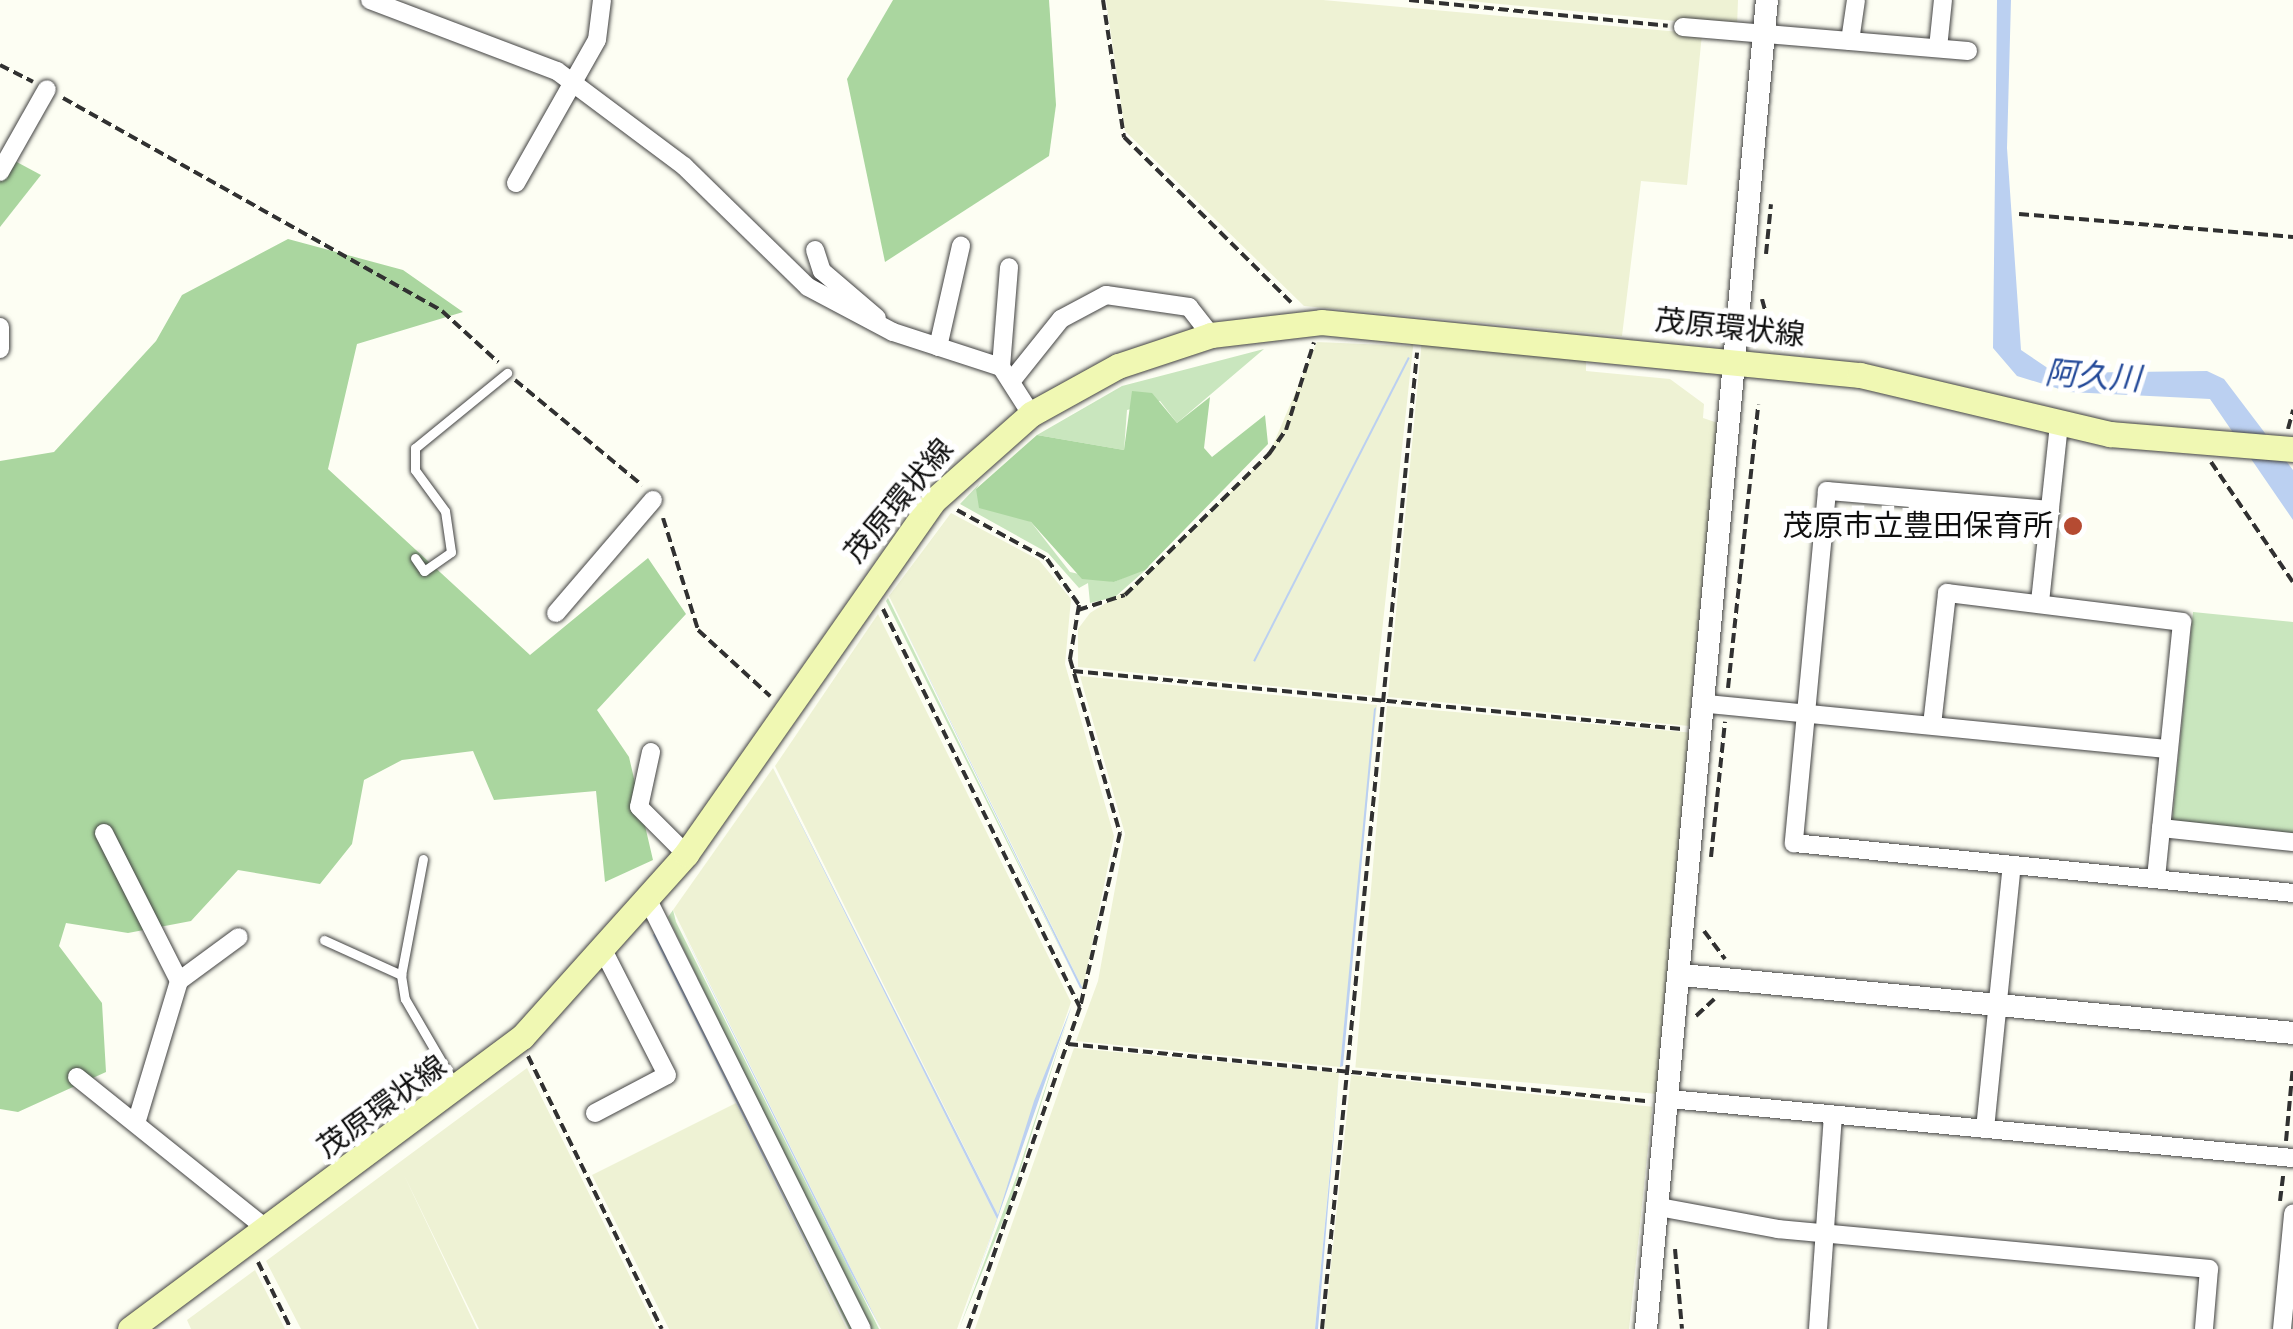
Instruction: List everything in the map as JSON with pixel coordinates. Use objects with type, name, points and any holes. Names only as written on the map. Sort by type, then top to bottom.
[{"type":"main road","name":"茂原環状線","points":[[130,1329],[459,1092],[522,1038],[605,954],[686,854],[873,579],[935,498],[1030,414],[1118,366],[1211,335],[1311,322],[1418,328],[1887,380],[2058,423],[2205,453],[2287,443]]},
{"type":"street","points":[[370,0],[574,82],[684,166],[808,288],[893,332],[1007,373]]},
{"type":"street","points":[[516,182],[597,40],[602,0]]},
{"type":"street","points":[[1646,1329],[1669,1208],[1670,1101],[1706,731],[1767,0]]},
{"type":"street","points":[[1850,40],[1856,0]]},
{"type":"street","points":[[1938,48],[1943,0]]},
{"type":"street","points":[[1683,27],[1968,51]]},
{"type":"street","points":[[0,172],[47,90]]},
{"type":"street","points":[[938,347],[961,246]]},
{"type":"street","points":[[815,250],[822,271],[893,332]]},
{"type":"street","points":[[1009,267],[1007,373],[1030,414]]},
{"type":"street","points":[[1007,373],[1060,319],[1106,295],[1189,306],[1211,335]]},
{"type":"street","points":[[0,328],[0,349]]},
{"type":"street","points":[[2040,602],[2058,423]]},
{"type":"street","points":[[2050,510],[1827,491],[1794,843],[2293,893]]},
{"type":"street","points":[[556,612],[653,500]]},
{"type":"street","points":[[1932,724],[1946,593],[2182,622],[2156,878]]},
{"type":"street","points":[[1708,704],[2168,749]]},
{"type":"street","points":[[651,752],[639,807],[686,854]]},
{"type":"street","points":[[2161,828],[2293,842]]},
{"type":"street","points":[[104,833],[179,982]]},
{"type":"street","points":[[1986,1129],[2012,865]]},
{"type":"street","points":[[649,902],[862,1329]]},
{"type":"street","points":[[137,1120],[179,982],[239,937]]},
{"type":"street","points":[[595,1113],[668,1076],[605,954]]},
{"type":"street","points":[[1682,975],[2293,1033]]},
{"type":"street","points":[[77,1077],[137,1120],[259,1236]]},
{"type":"street","points":[[1670,1101],[2289,1158]]},
{"type":"street","points":[[1818,1329],[1833,1116]]},
{"type":"street","points":[[1669,1208],[1822,1232],[2209,1269],[2204,1329]]},
{"type":"street","points":[[2282,1329],[2290,1277],[2286,1214]]},
{"type":"lane","points":[[415,558],[424,571],[451,552],[444,511],[415,470],[414,448],[507,373]]},
{"type":"lane","points":[[423,858],[401,975],[405,999],[459,1092]]},
{"type":"lane","points":[[324,940],[401,975]]},
{"type":"path","points":[[1078,610],[1125,595],[1269,454],[1314,358],[1311,322],[1124,137],[1103,0]]},
{"type":"path","points":[[1409,0],[1683,27]]},
{"type":"path","points":[[0,65],[442,311],[507,373],[612,454],[653,500],[698,630],[785,709]]},
{"type":"path","points":[[1766,259],[1771,200]]},
{"type":"path","points":[[2020,214],[2293,237]]},
{"type":"path","points":[[1763,290],[1766,325],[1800,348]]},
{"type":"path","points":[[1677,336],[1703,331],[1719,311]]},
{"type":"path","points":[[1322,1329],[1418,328]]},
{"type":"path","points":[[2287,443],[2293,410]]},
{"type":"path","points":[[2205,453],[2293,582]]},
{"type":"path","points":[[935,498],[1048,559],[1078,610],[1074,671],[1120,833],[1080,1007],[968,1329]]},
{"type":"path","points":[[873,579],[1080,1007]]},
{"type":"path","points":[[1074,671],[1706,731]]},
{"type":"path","points":[[1695,1030],[1697,1012],[1724,991]]},
{"type":"path","points":[[522,1038],[662,1329]]},
{"type":"path","points":[[1068,1044],[1670,1101]]},
{"type":"path","points":[[2286,1214],[2293,1066]]},
{"type":"path","points":[[1669,1208],[1682,1329]]},
{"type":"path","points":[[259,1236],[291,1329]]},
{"type":"green space","points":[[893,0],[1049,0],[1056,105],[1049,156],[885,262],[847,79]]},
{"type":"green space","points":[[1106,0],[1323,0],[1702,34],[1687,185],[1641,181],[1622,336],[1304,306],[1125,131]]},
{"type":"green space","points":[[1458,0],[1738,0],[1737,27],[1553,9]]},
{"type":"green space","points":[[0,153],[41,175],[0,227]]},
{"type":"green space","points":[[288,239],[403,270],[463,312],[357,344],[328,469],[530,655],[648,558],[686,614],[597,710],[629,757],[653,860],[605,882],[596,791],[494,800],[473,751],[402,760],[364,780],[352,844],[320,884],[238,870],[191,921],[128,933],[66,923],[59,946],[102,1003],[106,1072],[18,1112],[0,1109],[0,461],[54,452],[156,341],[182,295]]},
{"type":"green space","points":[[1414,338],[1375,696],[1078,667],[1078,629],[1090,613],[1141,581],[1269,454],[1317,342],[1410,346]]},
{"type":"green space","points":[[1422,339],[1586,355],[1586,371],[1670,379],[1704,404],[1703,418],[1718,423],[1689,726],[1388,697]]},
{"type":"green space","points":[[1264,349],[1177,423],[1160,401],[1127,410],[1124,450],[1037,435],[1122,386]]},
{"type":"green space","points":[[1132,391],[1152,393],[1177,423],[1210,397],[1204,448],[1212,457],[1265,415],[1268,444],[1145,570],[1114,582],[1082,579],[1031,522],[979,508],[976,489],[1037,435],[1124,450]]},
{"type":"green space","points":[[980,483],[976,489],[1031,522],[1070,572],[1114,582],[1150,566],[1115,597],[1090,603],[1088,583],[1079,588],[1048,553],[960,504]]},
{"type":"green space","points":[[951,513],[1039,560],[1071,599],[1065,664],[1114,836],[1083,989],[889,596]]},
{"type":"green space","points":[[888,598],[1080,988],[886,601]]},
{"type":"green space","points":[[2193,612],[2293,622],[2293,834],[2172,823]]},
{"type":"green space","points":[[878,614],[1071,1002],[998,1215],[775,766]]},
{"type":"green space","points":[[1080,676],[1377,705],[1340,1067],[1076,1041],[1098,981],[1125,834]]},
{"type":"green space","points":[[1387,706],[1689,732],[1657,1094],[1355,1068]]},
{"type":"green space","points":[[773,768],[997,1219],[957,1329],[881,1329],[673,910]]},
{"type":"green space","points":[[673,910],[879,1329],[871,1329],[713,1010],[668,917]]},
{"type":"green space","points":[[657,931],[853,1329],[849,1329]]},
{"type":"green space","points":[[1072,1005],[1009,1206],[959,1329],[1017,1175]]},
{"type":"green space","points":[[1074,1048],[1339,1073],[1315,1329],[975,1329]]},
{"type":"green space","points":[[527,1068],[656,1329],[479,1329],[403,1173],[477,1329],[301,1329],[266,1261]]},
{"type":"green space","points":[[1351,1075],[1652,1107],[1629,1329],[1324,1329]]},
{"type":"green space","points":[[736,1103],[847,1329],[669,1329],[592,1175]]},
{"type":"green space","points":[[255,1270],[285,1329],[191,1329],[187,1320]]},
{"type":"water","name":"阿久川","points":[[1997,0],[2011,0],[2007,148],[2021,350],[2055,373],[2207,371],[2224,379],[2293,470],[2293,520],[2210,399],[2069,392],[2017,376],[1993,348]]},
{"type":"water","points":[[1408,357],[1410,358],[1255,662]]},
{"type":"water","points":[[889,596],[1026,875],[1083,989],[1080,988]]},
{"type":"water","points":[[1374,709],[1343,1066],[1340,1067]]},
{"type":"water","points":[[773,768],[998,1215],[1034,1101],[1072,1005],[959,1329],[997,1219]]},
{"type":"water","points":[[677,920],[716,998],[881,1329],[849,1269]]},
{"type":"water","points":[[655,933],[849,1329],[653,935]]},
{"type":"water","points":[[1339,1073],[1318,1329],[1315,1329],[1334,1129]]},
{"type":"place","name":"茂原市立豊田保育所","points":[[2073,526]]}]
